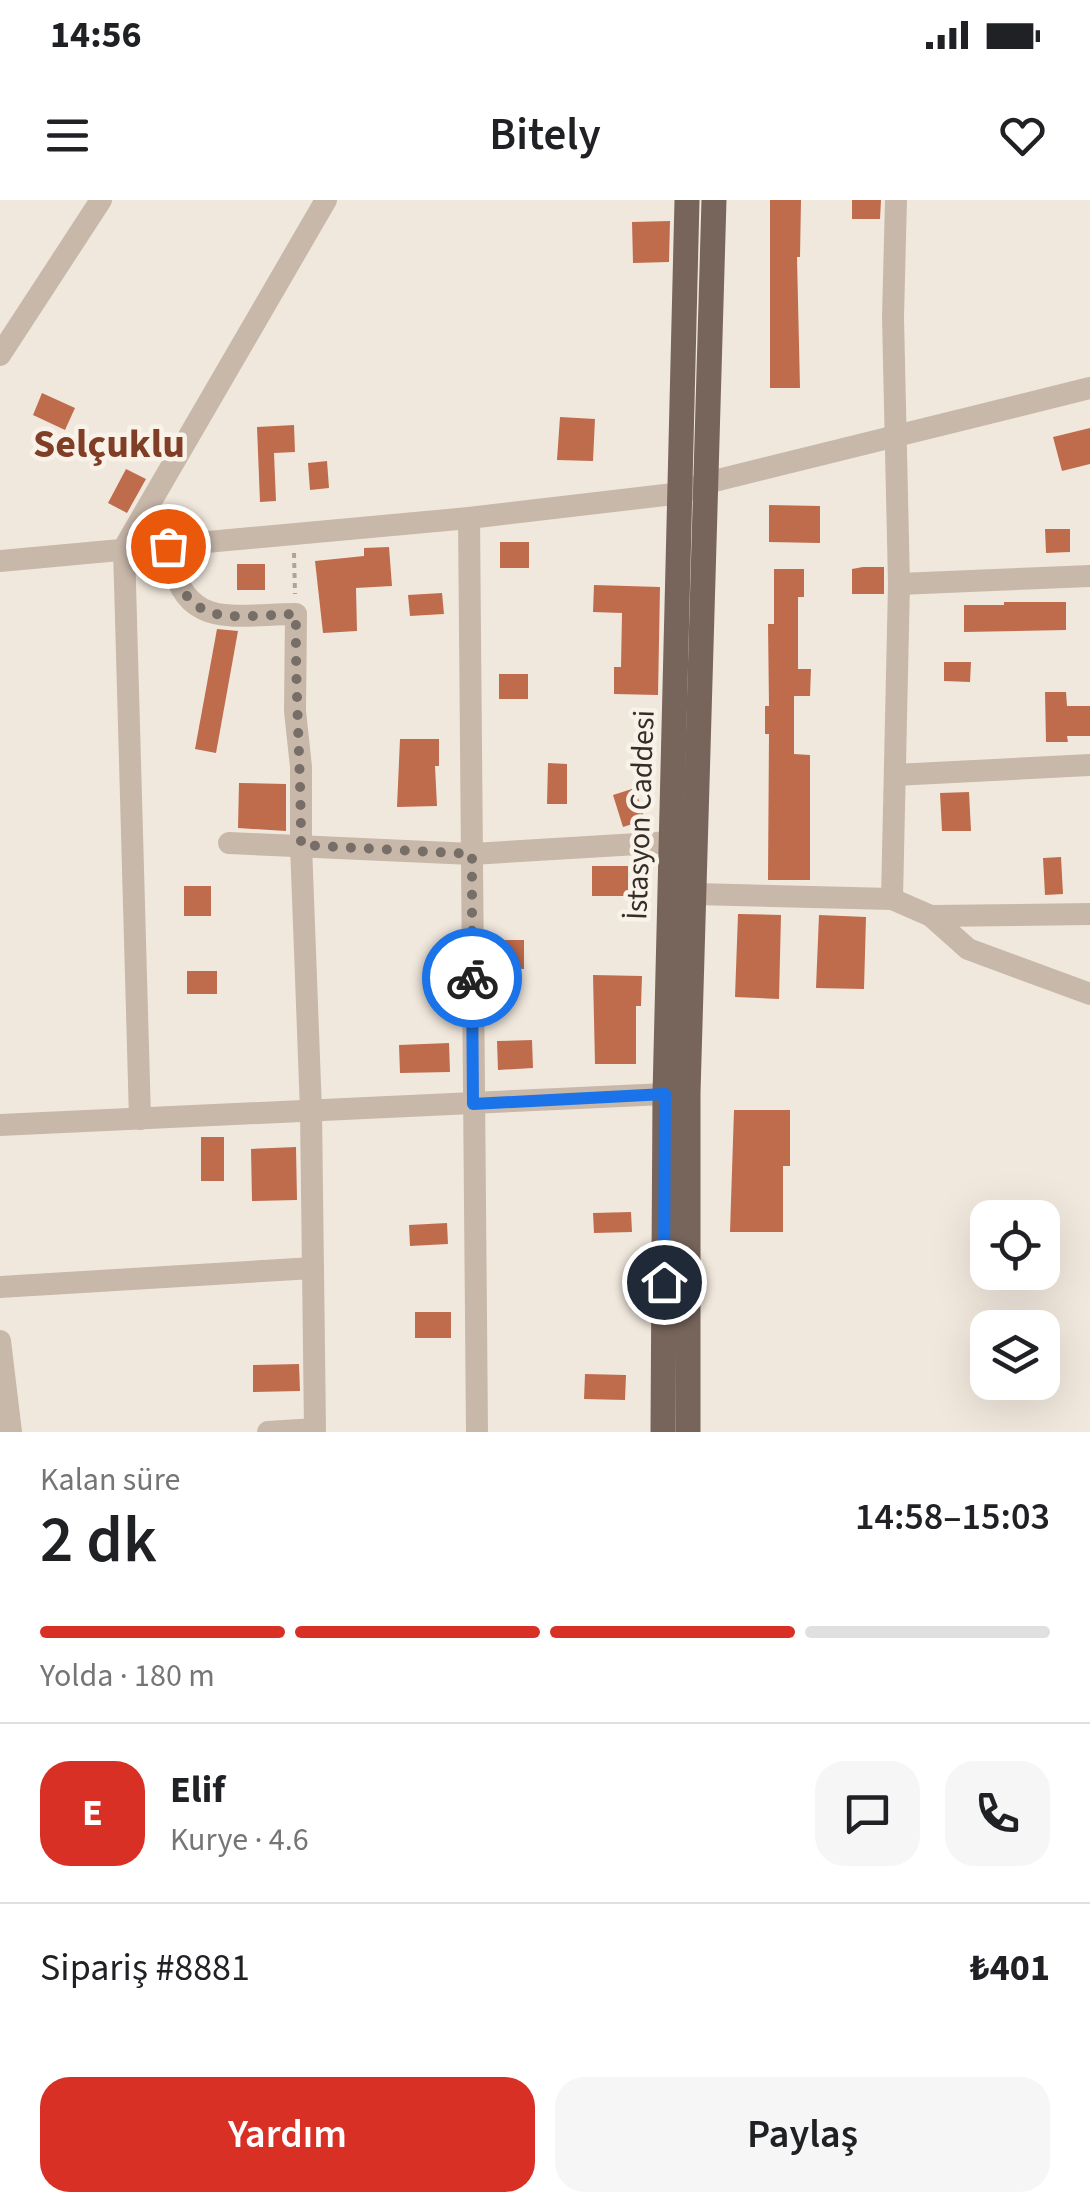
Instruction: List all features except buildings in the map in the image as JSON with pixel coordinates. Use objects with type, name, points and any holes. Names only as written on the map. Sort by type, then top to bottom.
[{"type":"main road","name":"İstasyon Caddesi","points":[[663,1432],[665,1094],[687,200]]},
{"type":"main road","points":[[688,1432],[688,1093],[714,200]]},
{"type":"street","points":[[0,354],[102,200]]},
{"type":"street","points":[[140,1119],[124,548],[326,200]]},
{"type":"street","points":[[892,899],[898,584],[896,200]]},
{"type":"street","points":[[0,561],[469,518],[682,493],[706,483],[1090,388]]},
{"type":"street","points":[[469,518],[478,1432]]},
{"type":"street","points":[[168,546],[173,574],[190,603],[218,616],[296,614],[295,711],[302,767],[301,845],[311,1111],[315,1431],[268,1432]]},
{"type":"street","points":[[898,584],[1090,576]]},
{"type":"street","points":[[896,775],[1090,765]]},
{"type":"street","points":[[229,843],[472,854],[672,842]]},
{"type":"street","points":[[694,894],[892,899],[932,916],[968,949],[1090,994]]},
{"type":"street","points":[[932,916],[1090,914]]},
{"type":"street","points":[[0,1125],[665,1094]]},
{"type":"street","points":[[0,1287],[313,1268]]},
{"type":"street","points":[[0,1341],[11,1432]]},
{"type":"path","points":[[293,535],[296,614]]},
{"type":"way so far","points":[[168,546],[173,574],[190,603],[218,616],[296,614],[295,711],[302,767],[301,845],[472,854],[472,978]]},
{"type":"district","name":"Selçuklu","points":[[109,443]]},
{"type":"route","points":[[472,978],[473,1104],[665,1094],[664,1282]]}]
